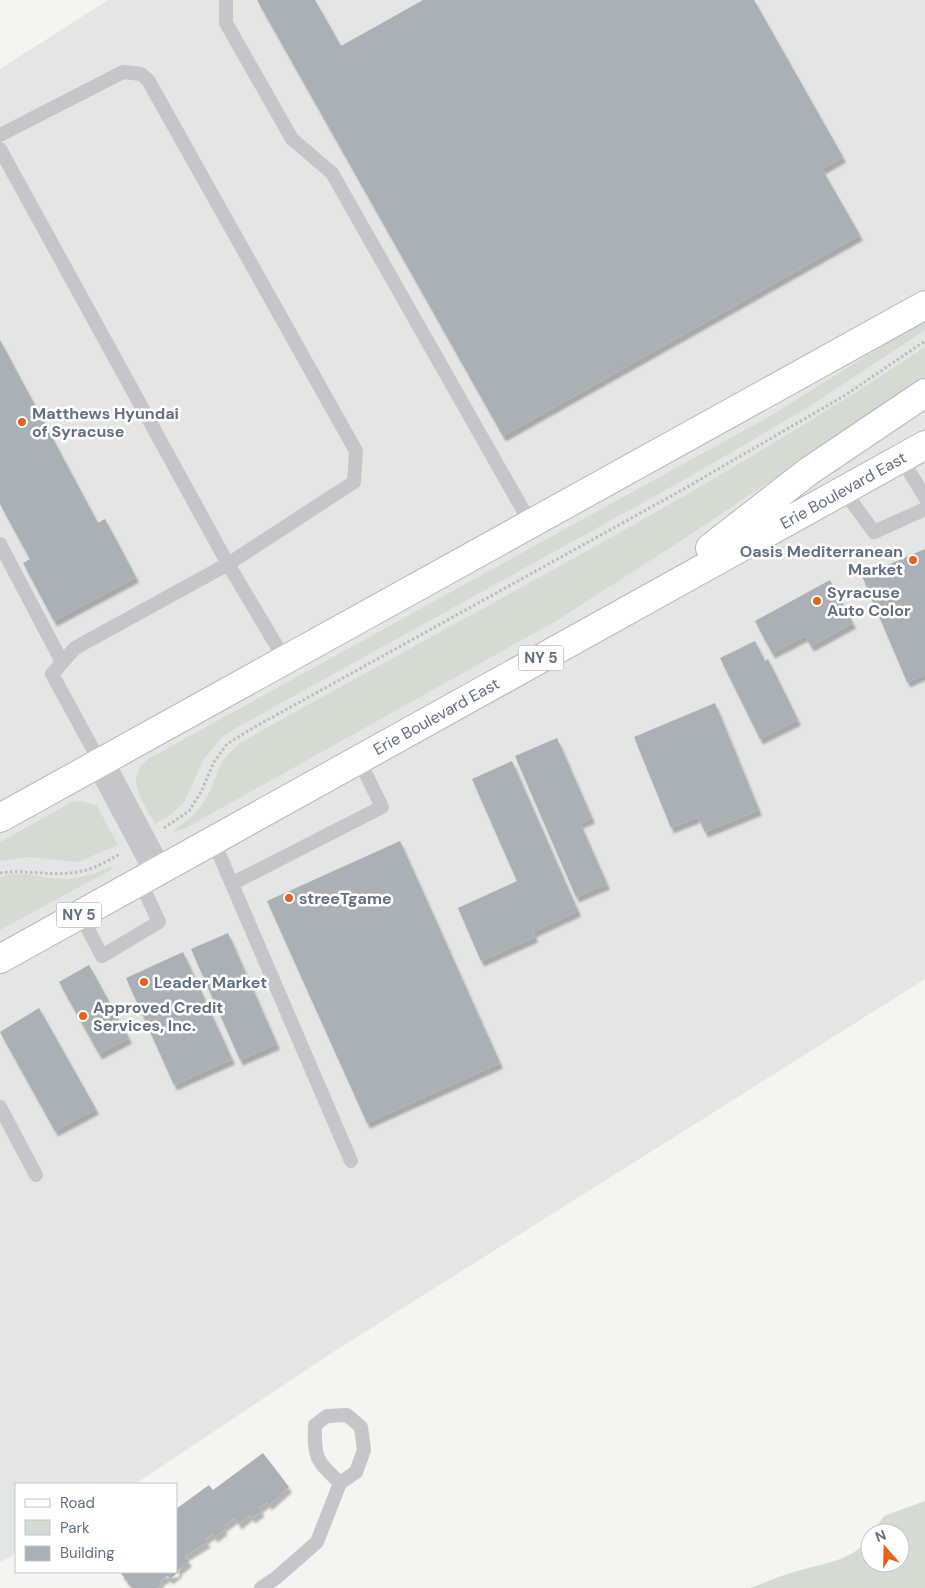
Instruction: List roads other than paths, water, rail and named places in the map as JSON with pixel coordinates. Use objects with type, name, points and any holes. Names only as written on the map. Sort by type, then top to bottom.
[{"type":"main road","points":[[0,818],[925,304]]},
{"type":"main road","points":[[642,601],[809,471],[925,393]]},
{"type":"main road","name":"Erie Boulevard East","points":[[0,959],[925,445]]},
{"type":"street","points":[[100,762],[149,876]]},
{"type":"lane","points":[[226,0],[226,23],[292,139],[332,173],[531,524]]},
{"type":"lane","points":[[0,135],[123,72],[141,74],[148,80],[356,451],[354,482],[228,564],[74,648],[52,674],[100,762]]},
{"type":"lane","points":[[0,149],[228,564],[285,660]]},
{"type":"lane","points":[[901,458],[925,497]]},
{"type":"lane","points":[[843,490],[874,532],[925,509]]},
{"type":"lane","points":[[0,544],[62,662]]},
{"type":"lane","points":[[233,883],[382,807],[359,760]]},
{"type":"lane","points":[[213,840],[351,1161]]},
{"type":"lane","points":[[80,914],[102,956],[159,922],[149,876]]},
{"type":"lane","points":[[0,1107],[36,1175]]},
{"type":"lane","points":[[260,1588],[276,1578],[316,1542],[336,1498],[340,1483],[356,1472],[364,1450],[361,1427],[347,1415],[327,1416],[314,1425],[314,1450],[320,1464],[340,1483]]},
{"type":"place","name":"Matthews Hyundai of Syracuse","points":[[22,422]]},
{"type":"place","name":"Oasis Mediterranean Market","points":[[913,560]]},
{"type":"place","name":"Syracuse Auto Color","points":[[817,601]]},
{"type":"place","name":"streeTgame","points":[[289,898]]},
{"type":"place","name":"Leader Market","points":[[144,982]]},
{"type":"place","name":"Approved Credit Services, Inc.","points":[[83,1016]]}]
